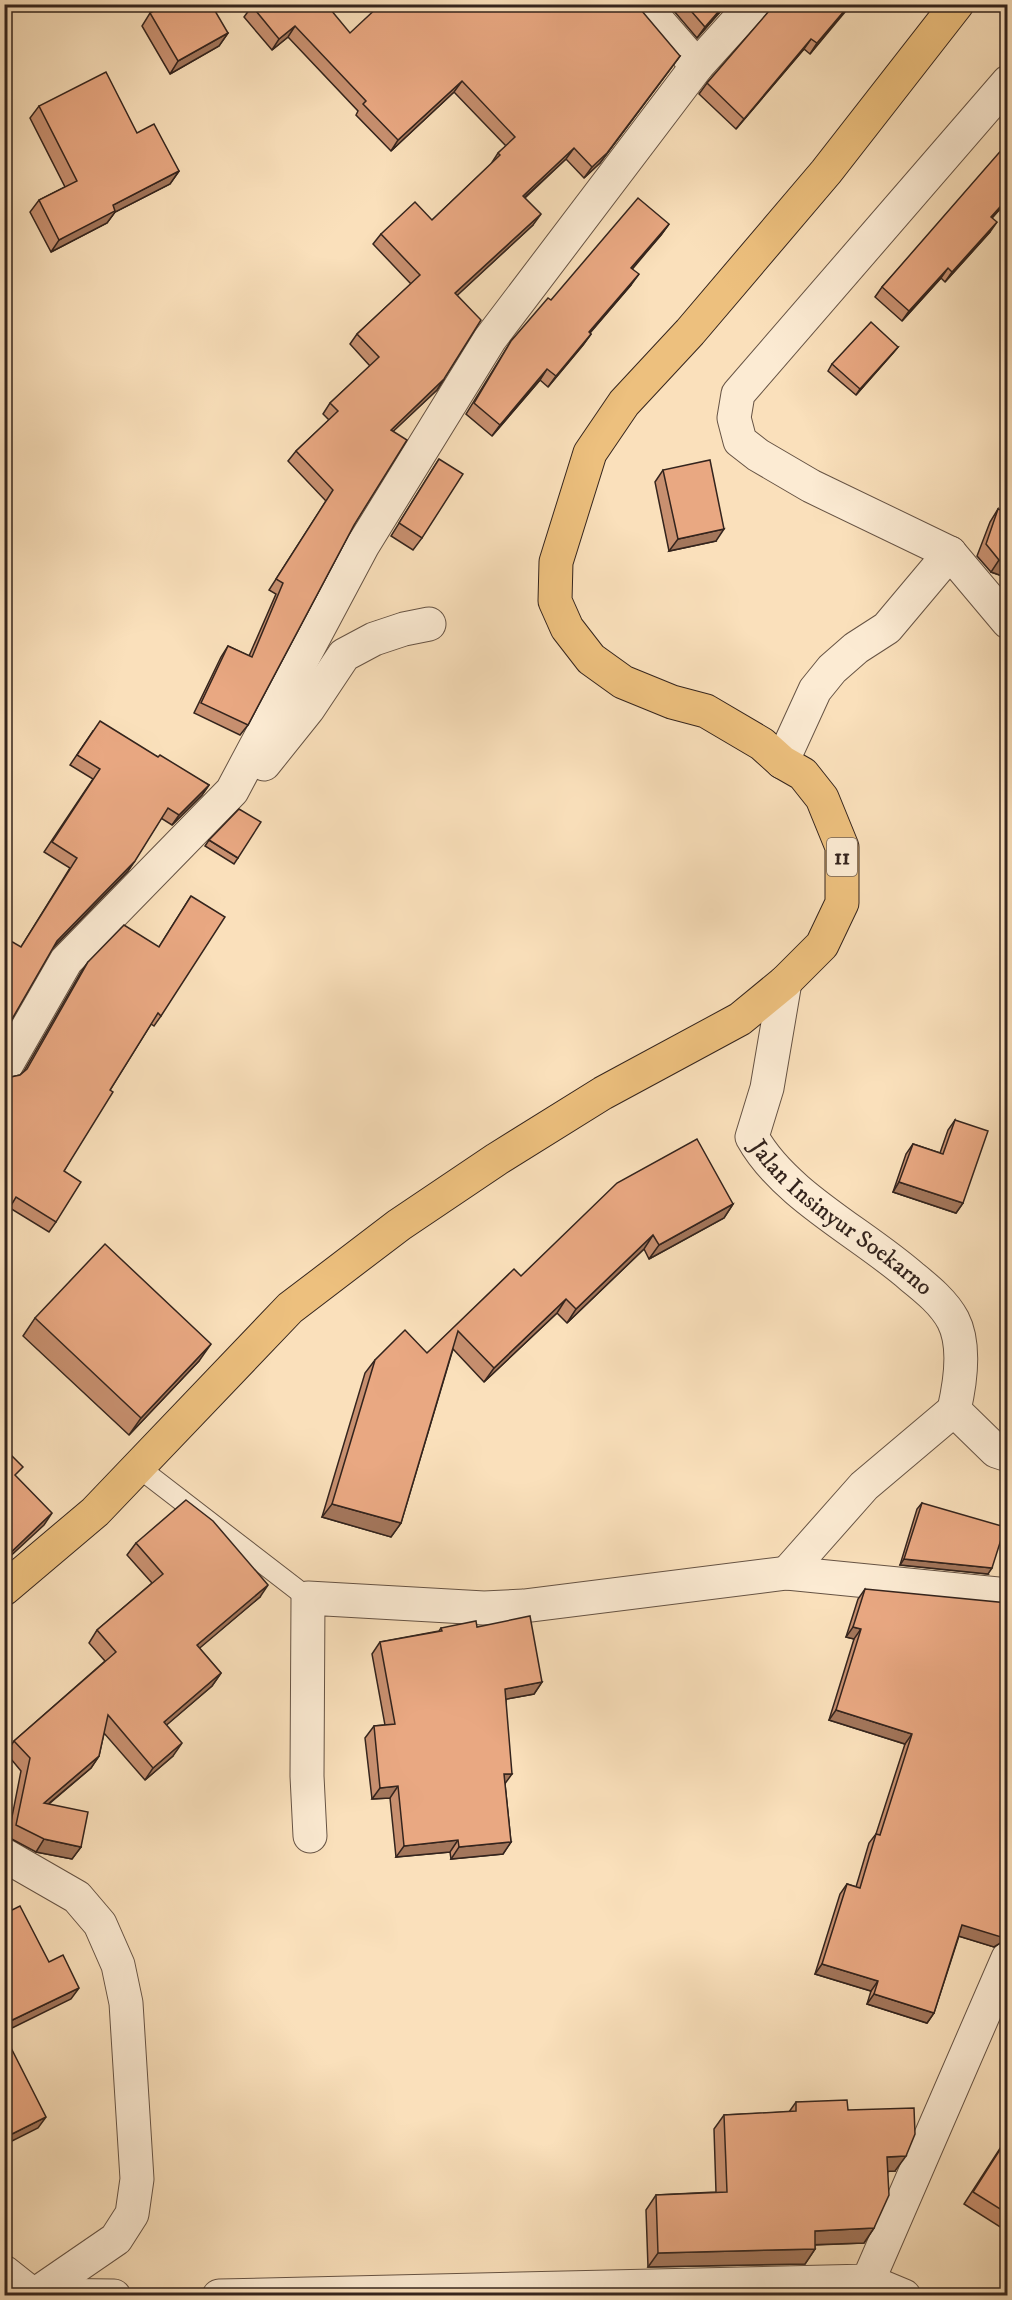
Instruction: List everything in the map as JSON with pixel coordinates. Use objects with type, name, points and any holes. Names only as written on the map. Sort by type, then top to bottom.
[{"type":"highway","name":"11","points":[[4,1589],[95,1512],[290,1308],[399,1225],[497,1159],[603,1093],[740,1019],[785,982],[822,945],[842,903],[842,847],[822,798],[803,774],[782,762],[762,744],[706,711],[672,702],[623,682],[591,659],[567,628],[555,601],[556,562],[590,453],[624,403],[690,332],[826,172],[957,4]]},
{"type":"street","points":[[643,4],[698,66]]},
{"type":"street","points":[[232,791],[363,545],[490,339],[698,66],[753,4]]},
{"type":"street","points":[[1008,82],[738,394],[734,418],[740,441],[758,455],[811,486],[950,553],[1008,622]]},
{"type":"street","points":[[782,762],[820,683],[856,648],[887,628],[950,553]]},
{"type":"street","points":[[4,1069],[66,961],[232,791],[257,774],[308,709],[344,655],[374,639],[429,624]]},
{"type":"street","name":"Jalan Insinyur Soekarno","points":[[785,982],[767,1088],[752,1137],[760,1151],[788,1181],[900,1266],[933,1295],[953,1321],[961,1355],[954,1410]]},
{"type":"street","points":[[787,1573],[864,1486],[954,1410],[996,1451],[1008,1455]]},
{"type":"street","points":[[310,1836],[307,1776],[308,1598],[484,1608],[524,1606],[787,1573],[1008,1595]]},
{"type":"street","points":[[4,1855],[77,1897],[100,1924],[118,1965],[126,2003],[137,2179],[132,2214],[116,2239],[33,2295]]},
{"type":"street","points":[[868,2281],[1008,1958]]},
{"type":"street","points":[[4,2272],[33,2295],[114,2295]]},
{"type":"street","points":[[219,2295],[868,2281],[904,2295]]},
{"type":"lane","points":[[138,1467],[308,1598]]},
{"type":"building","points":[[166,4],[211,4],[228,33],[178,61],[150,13]]},
{"type":"building","points":[[253,4],[326,4],[350,33],[381,4],[636,4],[680,56],[607,153],[592,167],[574,148],[523,196],[541,214],[455,293],[481,320],[444,379],[391,430],[407,440],[354,525],[248,725],[201,703],[228,646],[252,657],[283,583],[276,579],[333,490],[296,451],[338,411],[330,403],[379,357],[357,334],[420,275],[381,234],[415,202],[432,220],[500,155],[498,153],[515,137],[462,81],[398,140],[363,104],[366,101],[295,26],[279,39],[252,6]]},
{"type":"building","points":[[685,4],[725,4],[705,27]]},
{"type":"building","points":[[775,4],[850,4],[817,43],[811,39],[744,119],[707,83]]},
{"type":"building","points":[[106,72],[137,133],[154,124],[179,171],[113,205],[115,211],[59,240],[39,200],[77,181],[39,106]]},
{"type":"building","points":[[1004,147],[1008,148],[1008,198],[991,217],[997,222],[952,272],[948,268],[909,311],[882,287]]},
{"type":"building","points":[[638,198],[669,224],[631,268],[639,274],[589,332],[591,334],[556,376],[547,369],[500,425],[474,403],[511,341],[548,298],[551,300]]},
{"type":"building","points":[[871,322],[898,347],[860,389],[832,364]]},
{"type":"building","points":[[439,459],[463,474],[422,538],[399,523]]},
{"type":"building","points":[[710,460],[724,529],[678,539],[663,470]]},
{"type":"building","points":[[998,509],[1008,512],[1008,563],[999,560],[986,544]]},
{"type":"building","points":[[100,721],[209,785],[179,815],[168,808],[135,861],[57,941],[4,1033],[4,937],[21,947],[77,858],[52,842],[100,769],[77,755]]},
{"type":"building","points":[[239,809],[261,822],[238,858],[209,840]]},
{"type":"building","points":[[191,896],[225,917],[161,1016],[158,1013],[110,1090],[113,1092],[64,1171],[81,1182],[56,1222],[16,1197],[6,1214],[4,1213],[4,1076],[20,1075],[27,1069],[88,962],[124,925],[159,947]]},
{"type":"building","points":[[955,1120],[988,1131],[963,1203],[899,1182],[913,1144],[943,1154]]},
{"type":"building","points":[[697,1139],[733,1204],[659,1245],[653,1235],[576,1309],[566,1299],[494,1368],[458,1331],[401,1523],[332,1504],[375,1360],[405,1330],[427,1353],[514,1269],[521,1276],[617,1183]]},
{"type":"building","points":[[105,1244],[211,1344],[141,1418],[35,1318]]},
{"type":"building","points":[[4,1448],[23,1467],[15,1475],[52,1513],[4,1559]]},
{"type":"building","points":[[186,1500],[213,1521],[268,1585],[197,1645],[221,1673],[164,1722],[182,1743],[153,1768],[108,1715],[99,1756],[44,1803],[88,1812],[81,1847],[44,1839],[16,1825],[30,1758],[14,1741],[116,1652],[97,1630],[163,1574],[136,1543]]},
{"type":"building","points":[[922,1503],[1005,1527],[992,1568],[904,1559]]},
{"type":"building","points":[[865,1589],[1008,1603],[1008,1932],[1001,1937],[962,1925],[934,2013],[874,1994],[878,1981],[822,1964],[847,1884],[860,1888],[876,1834],[880,1835],[912,1734],[836,1710],[861,1629],[853,1627]]},
{"type":"building","points":[[530,1616],[542,1682],[505,1689],[512,1774],[504,1774],[511,1842],[459,1847],[458,1840],[404,1846],[398,1786],[380,1788],[374,1726],[395,1724],[380,1642],[442,1631],[441,1628],[476,1621],[477,1627]]},
{"type":"building","points":[[20,1906],[49,1962],[63,1955],[79,1988],[4,2024],[4,1914]]},
{"type":"building","points":[[4,2034],[46,2117],[4,2138]]},
{"type":"building","points":[[847,2100],[848,2110],[914,2108],[915,2134],[906,2156],[887,2157],[889,2195],[874,2228],[815,2231],[815,2249],[658,2253],[656,2195],[727,2192],[724,2115],[796,2111],[796,2102]]},
{"type":"building","points":[[1008,2137],[1008,2214],[973,2192]]}]
